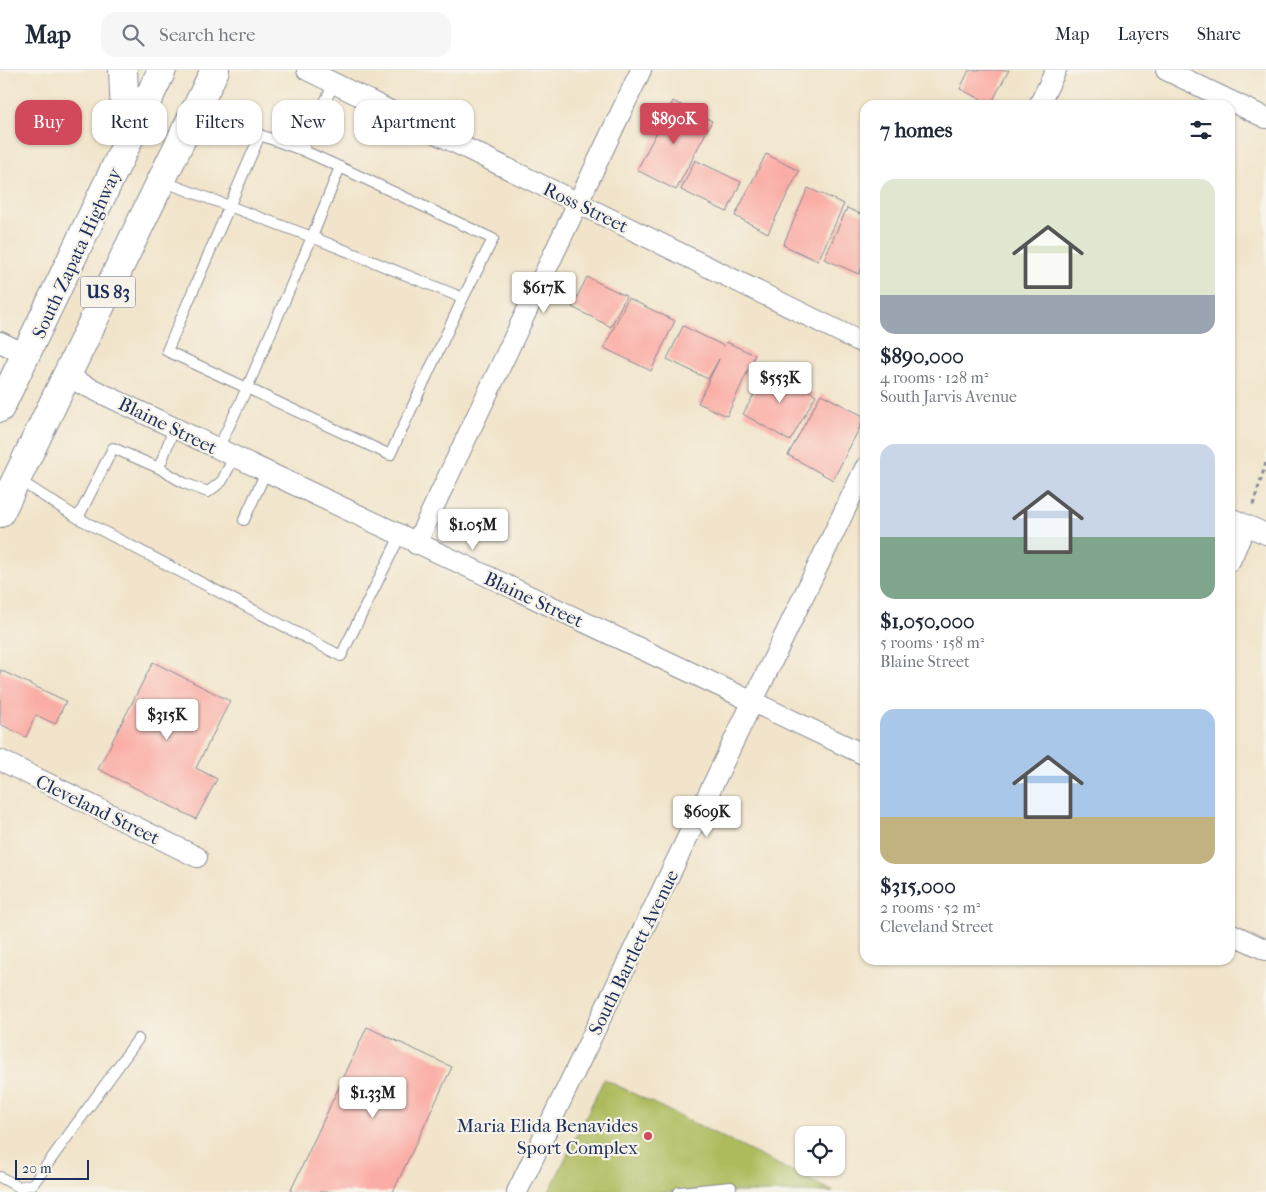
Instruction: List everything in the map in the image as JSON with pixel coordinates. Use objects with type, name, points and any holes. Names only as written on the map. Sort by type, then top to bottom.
[{"type":"main road","points":[[123,70],[126,95],[126,146]]},
{"type":"main road","name":"South Zapata Highway","points":[[0,408],[162,70]]},
{"type":"main road","name":"US 83","points":[[0,512],[214,70]]},
{"type":"street","name":"Ross Street","points":[[307,70],[860,342]]},
{"type":"street","points":[[408,540],[641,70]]},
{"type":"street","points":[[1041,100],[1056,70]]},
{"type":"street","points":[[1166,70],[1228,100]]},
{"type":"street","points":[[1235,103],[1266,118]]},
{"type":"street","points":[[0,342],[27,355]]},
{"type":"street","name":"Blaine Street","points":[[67,377],[860,753]]},
{"type":"street","name":"South Bartlett Avenue","points":[[523,1190],[860,478]]},
{"type":"street","points":[[1235,536],[1238,521],[1266,534]]},
{"type":"street","name":"Cleveland Street","points":[[0,760],[197,857]]},
{"type":"street","points":[[1235,935],[1266,950]]},
{"type":"lane","points":[[302,150],[334,83]]},
{"type":"lane","points":[[260,134],[340,167],[494,240],[463,298],[390,454],[167,351],[260,134]]},
{"type":"lane","points":[[78,518],[113,448],[159,468],[184,483],[208,492],[222,481],[226,453],[247,388],[340,167]]},
{"type":"lane","points":[[161,181],[229,208],[312,237],[463,298]]},
{"type":"lane","points":[[159,468],[174,428]]},
{"type":"lane","points":[[244,520],[266,472]]},
{"type":"lane","points":[[17,479],[78,518],[215,585],[341,656],[408,540]]},
{"type":"lane","points":[[0,1177],[19,1187],[33,1184],[138,1039]]},
{"type":"lane","points":[[679,1192],[731,1186]]},
{"type":"path","points":[[1238,521],[1266,463]]},
{"type":"green space","name":"Maria Elida Benavides Sport Complex","points":[[604,1079],[795,1173],[795,1176],[801,1176],[834,1192],[549,1192]]},
{"type":"building","points":[[969,70],[1009,70],[993,100],[983,100],[960,89]]},
{"type":"building","points":[[673,101],[712,121],[676,190],[637,170]]},
{"type":"building","points":[[766,154],[799,171],[768,233],[735,216]]},
{"type":"building","points":[[695,160],[741,182],[727,212],[681,190]]},
{"type":"building","points":[[808,188],[844,204],[818,261],[783,245]]},
{"type":"building","points":[[847,208],[860,214],[859,274],[824,259]]},
{"type":"building","points":[[587,277],[626,296],[611,327],[572,307]]},
{"type":"building","points":[[628,298],[675,321],[651,371],[604,348]]},
{"type":"building","points":[[683,326],[724,346],[726,342],[755,355],[727,416],[698,403],[719,359],[708,379],[667,359]]},
{"type":"building","points":[[769,368],[816,395],[790,441],[743,414]]},
{"type":"building","points":[[821,394],[860,414],[860,427],[833,480],[788,455]]},
{"type":"building","points":[[153,662],[230,701],[196,768],[217,779],[196,819],[98,769]]},
{"type":"building","points":[[0,670],[66,701],[55,724],[36,715],[26,737],[0,724]]},
{"type":"building","points":[[367,1027],[452,1067],[393,1192],[290,1192]]},
{"type":"place","name":"Maria Elida Benavides Sport Complex","points":[[648,1136]]}]
